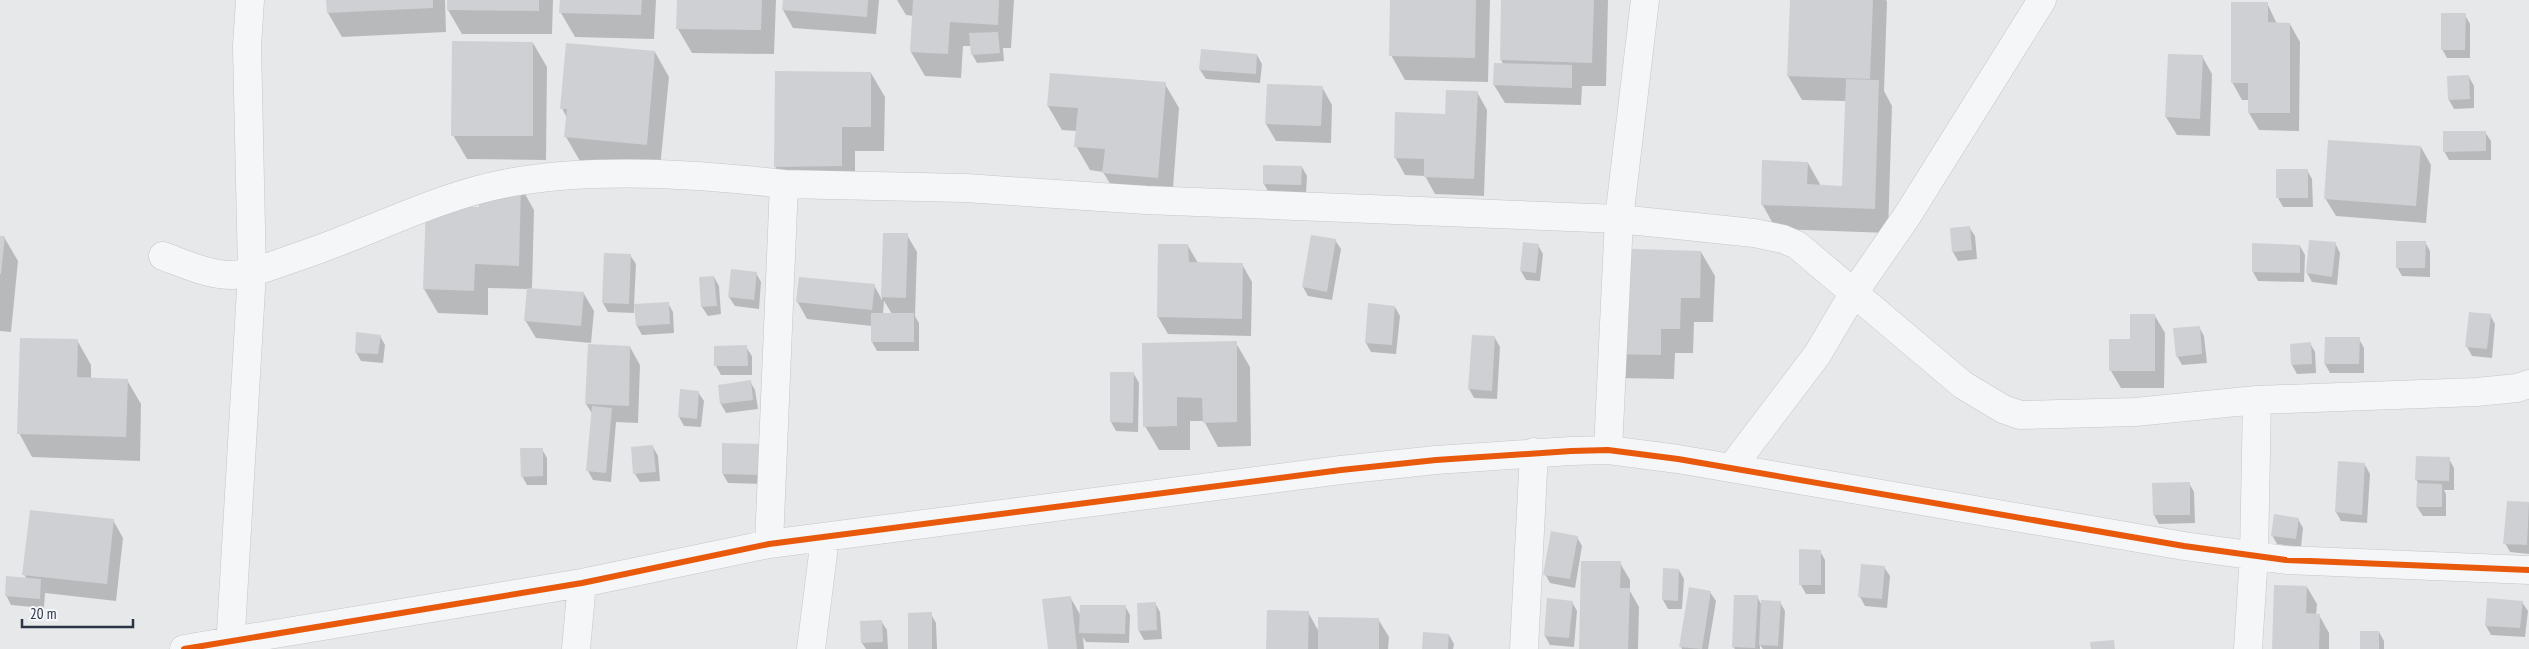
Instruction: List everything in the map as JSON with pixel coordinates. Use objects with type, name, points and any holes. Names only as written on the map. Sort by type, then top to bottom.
[{"type":"street","points":[[230,646],[252,272],[247,46],[250,0]]},
{"type":"street","points":[[1608,450],[1619,219],[1644,0]]},
{"type":"street","points":[[1732,467],[1817,354],[1853,294],[1907,216],[2042,0]]},
{"type":"street","points":[[163,256],[212,273],[232,275],[252,272],[310,253],[414,211],[466,193],[508,183],[558,176],[724,177],[784,184],[965,188],[1146,200],[1619,219],[1754,233],[1783,239],[1809,254],[1853,294],[1964,385],[2003,409],[2020,415],[2135,412],[2257,400],[2477,392],[2517,388],[2529,384]]},
{"type":"street","points":[[769,544],[784,184]]},
{"type":"street","points":[[2248,649],[2254,555],[2257,400]]},
{"type":"street","points":[[184,649],[230,646],[582,583],[769,544],[1341,470],[1534,452],[1608,450],[1732,467],[2174,544],[2254,555],[2342,564],[2529,570]]},
{"type":"street","points":[[1524,649],[1534,452]]},
{"type":"street","points":[[811,649],[826,538]]},
{"type":"street","points":[[576,649],[582,583]]},
{"type":"building","points":[[326,0],[433,0],[433,8],[327,13]]},
{"type":"building","points":[[447,0],[539,0],[539,11],[447,10]]},
{"type":"building","points":[[560,0],[642,0],[641,15],[559,13]]},
{"type":"building","points":[[677,0],[762,0],[761,30],[676,29]]},
{"type":"building","points":[[783,0],[868,0],[867,17],[782,10]]},
{"type":"building","points":[[913,0],[999,0],[998,25],[950,22],[948,54],[910,52]]},
{"type":"building","points":[[1390,0],[1476,0],[1475,58],[1389,56]]},
{"type":"building","points":[[1501,0],[1594,0],[1592,63],[1500,60]]},
{"type":"building","points":[[1790,0],[1873,0],[1870,79],[1787,76]]},
{"type":"building","points":[[2231,2],[2268,2],[2268,22],[2290,23],[2290,113],[2248,113],[2248,83],[2231,83]]},
{"type":"building","points":[[2441,13],[2466,13],[2465,50],[2441,50]]},
{"type":"building","points":[[998,32],[1000,53],[971,55],[969,33]]},
{"type":"building","points":[[452,41],[533,42],[533,136],[451,136]]},
{"type":"building","points":[[566,43],[655,51],[647,145],[564,137],[567,109],[560,109]]},
{"type":"building","points":[[1201,49],[1257,54],[1256,74],[1199,70]]},
{"type":"building","points":[[2168,54],[2203,55],[2200,119],[2165,117]]},
{"type":"building","points":[[1494,63],[1572,65],[1572,88],[1493,85]]},
{"type":"building","points":[[775,71],[871,72],[871,127],[842,127],[842,166],[774,167]]},
{"type":"building","points":[[1050,73],[1166,82],[1158,178],[1102,173],[1105,149],[1074,147],[1078,108],[1047,106]]},
{"type":"building","points":[[2469,75],[2470,99],[2448,100],[2447,76]]},
{"type":"building","points":[[1846,79],[1879,80],[1875,209],[1761,205],[1762,160],[1808,162],[1807,184],[1842,186]]},
{"type":"building","points":[[1267,84],[1323,86],[1321,126],[1265,124]]},
{"type":"building","points":[[1446,90],[1478,91],[1474,179],[1424,177],[1424,159],[1394,158],[1395,112],[1445,114]]},
{"type":"building","points":[[2443,131],[2486,131],[2486,151],[2443,152]]},
{"type":"building","points":[[2328,140],[2421,146],[2416,206],[2324,199]]},
{"type":"building","points":[[1263,165],[1302,166],[1301,185],[1263,184]]},
{"type":"building","points":[[2276,169],[2308,169],[2308,198],[2276,198]]},
{"type":"building","points":[[480,183],[521,184],[519,266],[475,264],[474,291],[423,289],[426,205],[479,207]]},
{"type":"building","points":[[1970,226],[1972,250],[1952,252],[1950,228]]},
{"type":"building","points":[[883,233],[908,233],[906,298],[881,297]]},
{"type":"building","points":[[1311,235],[1336,239],[1327,292],[1302,287]]},
{"type":"building","points":[[0,236],[5,236],[1,274],[0,274]]},
{"type":"building","points":[[2309,240],[2336,242],[2332,277],[2306,273]]},
{"type":"building","points":[[2396,241],[2426,241],[2425,268],[2396,268]]},
{"type":"building","points":[[1523,242],[1539,244],[1536,273],[1520,271]]},
{"type":"building","points":[[2252,243],[2300,245],[2300,273],[2252,272]]},
{"type":"building","points":[[1158,244],[1188,244],[1189,262],[1243,263],[1242,319],[1157,317]]},
{"type":"building","points":[[1604,248],[1701,251],[1700,298],[1681,298],[1680,329],[1661,329],[1661,355],[1601,354]]},
{"type":"building","points":[[604,253],[631,254],[629,304],[602,303]]},
{"type":"building","points":[[731,269],[757,272],[754,300],[728,297]]},
{"type":"building","points":[[714,276],[717,306],[701,307],[699,277]]},
{"type":"building","points":[[799,277],[875,284],[872,310],[796,302]]},
{"type":"building","points":[[527,288],[584,292],[581,326],[524,321]]},
{"type":"building","points":[[669,302],[670,324],[636,326],[634,304]]},
{"type":"building","points":[[1368,303],[1395,306],[1392,345],[1365,343]]},
{"type":"building","points":[[2469,312],[2491,314],[2487,349],[2465,347]]},
{"type":"building","points":[[871,313],[914,313],[914,342],[871,342]]},
{"type":"building","points":[[2130,314],[2155,314],[2155,371],[2109,371],[2109,339],[2130,339]]},
{"type":"building","points":[[2200,326],[2202,354],[2176,357],[2173,328]]},
{"type":"building","points":[[356,332],[381,335],[378,354],[355,353]]},
{"type":"building","points":[[1472,335],[1495,336],[1492,391],[1468,389]]},
{"type":"building","points":[[2325,337],[2360,337],[2359,364],[2324,364]]},
{"type":"building","points":[[20,338],[78,339],[77,377],[128,379],[126,437],[17,434]]},
{"type":"building","points":[[1237,341],[1237,422],[1203,423],[1202,398],[1177,397],[1177,426],[1143,427],[1142,343]]},
{"type":"building","points":[[2311,342],[2312,364],[2291,365],[2290,344]]},
{"type":"building","points":[[588,344],[630,346],[629,406],[585,404]]},
{"type":"building","points":[[747,345],[748,366],[714,366],[714,346]]},
{"type":"building","points":[[1110,372],[1134,372],[1133,423],[1110,422]]},
{"type":"building","points":[[751,380],[753,400],[720,404],[718,385]]},
{"type":"building","points":[[680,389],[699,391],[697,419],[678,417]]},
{"type":"building","points":[[592,406],[612,408],[606,473],[586,471]]},
{"type":"building","points":[[722,443],[760,444],[760,475],[722,474]]},
{"type":"building","points":[[653,445],[656,472],[633,474],[631,447]]},
{"type":"building","points":[[520,448],[543,448],[543,476],[521,477]]},
{"type":"building","points":[[2416,456],[2450,457],[2449,481],[2415,480]]},
{"type":"building","points":[[2338,461],[2365,463],[2362,515],[2335,512]]},
{"type":"building","points":[[2190,482],[2190,515],[2153,515],[2152,483]]},
{"type":"building","points":[[2417,483],[2442,484],[2442,507],[2416,507]]},
{"type":"building","points":[[2507,501],[2529,502],[2527,545],[2503,544]]},
{"type":"building","points":[[30,510],[114,519],[107,584],[22,575]]},
{"type":"building","points":[[2274,514],[2299,518],[2296,539],[2271,536]]},
{"type":"building","points":[[1551,531],[1578,536],[1570,579],[1543,575]]},
{"type":"building","points":[[1799,549],[1821,550],[1821,585],[1799,585]]},
{"type":"building","points":[[1581,561],[1621,561],[1620,588],[1630,588],[1628,649],[1579,649]]},
{"type":"building","points":[[1861,564],[1885,566],[1882,599],[1858,597]]},
{"type":"building","points":[[1663,568],[1679,569],[1678,601],[1662,600]]},
{"type":"building","points":[[6,576],[41,579],[40,599],[5,596]]},
{"type":"building","points":[[2274,585],[2307,586],[2306,613],[2320,614],[2319,649],[2272,649]]},
{"type":"building","points":[[1689,587],[1711,591],[1702,649],[1679,647]]},
{"type":"building","points":[[1734,595],[1758,595],[1755,648],[1732,647]]},
{"type":"building","points":[[1071,596],[1077,649],[1048,649],[1042,599]]},
{"type":"building","points":[[1547,598],[1573,601],[1569,638],[1544,636]]},
{"type":"building","points":[[2487,598],[2523,601],[2520,628],[2485,626]]},
{"type":"building","points":[[1761,600],[1781,601],[1778,646],[1759,645]]},
{"type":"building","points":[[1156,602],[1157,630],[1138,631],[1137,603]]},
{"type":"building","points":[[1080,605],[1126,605],[1125,634],[1079,633]]},
{"type":"building","points":[[1267,610],[1309,611],[1308,649],[1266,649]]},
{"type":"building","points":[[932,612],[932,649],[908,649],[908,613]]},
{"type":"building","points":[[1318,617],[1379,618],[1379,649],[1318,649]]},
{"type":"building","points":[[882,620],[883,642],[861,643],[860,621]]},
{"type":"building","points":[[2360,631],[2379,631],[2379,649],[2360,649]]},
{"type":"building","points":[[1423,632],[1449,634],[1448,649],[1422,649]]},
{"type":"building","points":[[2114,640],[2115,649],[2091,649],[2090,642]]},
{"type":"cycle path","points":[[184,649],[582,583],[769,544],[1341,470],[1436,460],[1571,451],[1608,450],[1678,459],[2184,546],[2286,560],[2529,570]]}]
